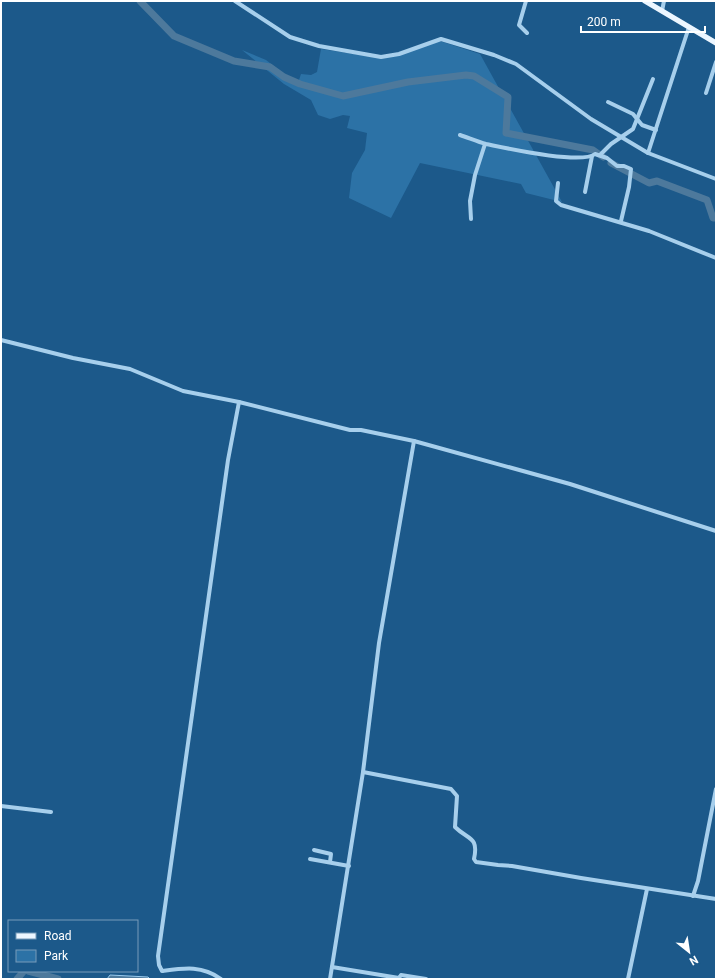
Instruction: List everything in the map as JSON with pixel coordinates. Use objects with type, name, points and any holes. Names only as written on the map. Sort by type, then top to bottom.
[{"type":"main road","points":[[645,1],[716,43]]},
{"type":"street","points":[[235,1],[290,38],[351,53],[381,57],[399,54],[441,39],[465,48],[494,55],[516,64],[591,119],[648,153],[716,179]]},
{"type":"street","points":[[526,1],[519,25],[527,33]]},
{"type":"street","points":[[662,11],[664,1]]},
{"type":"street","points":[[648,153],[689,27]]},
{"type":"street","points":[[706,93],[716,62]]},
{"type":"street","points":[[585,192],[595,155],[633,129],[654,80]]},
{"type":"street","points":[[608,102],[633,114],[638,118],[642,125],[656,130]]},
{"type":"street","points":[[460,135],[485,144],[578,158],[595,155],[607,158],[617,166],[624,166],[631,169],[631,175],[620,221]]},
{"type":"street","points":[[471,219],[470,201],[475,175],[485,144]]},
{"type":"street","points":[[558,183],[556,201],[561,205],[590,212],[613,221],[620,221],[716,258]]},
{"type":"street","points":[[1,340],[73,358],[130,369],[183,391],[239,402],[350,430],[361,430],[414,440],[570,484],[716,531]]},
{"type":"street","points":[[221,979],[211,972],[202,969],[162,971],[159,965],[158,956],[228,460],[239,402]]},
{"type":"street","points":[[330,979],[363,772],[379,643],[414,440]]},
{"type":"street","points":[[363,772],[451,789],[457,796],[455,827],[475,842],[476,848],[474,859],[476,862],[498,866],[512,866],[693,896],[716,898]]},
{"type":"street","points":[[693,896],[698,881],[716,789]]},
{"type":"street","points":[[1,806],[51,812]]},
{"type":"street","points":[[314,850],[331,854],[330,862]]},
{"type":"street","points":[[310,859],[349,866]]},
{"type":"street","points":[[628,979],[647,889]]},
{"type":"street","points":[[332,967],[385,977],[399,978],[401,975],[426,979]]},
{"type":"green space","points":[[440,41],[480,54],[562,202],[526,193],[521,184],[420,163],[391,218],[349,198],[352,173],[365,150],[367,133],[347,128],[350,116],[343,115],[330,119],[318,115],[311,100],[284,84],[242,50],[266,60],[298,83],[301,74],[311,75],[317,72],[321,49],[381,58]]},
{"type":"shaded area","points":[[110,975],[148,977],[150,979],[107,979]]},
{"type":"waterway","points":[[140,1],[174,36],[234,61],[270,67],[284,77],[300,84],[343,96],[408,82],[466,75],[474,76],[508,97],[506,133],[593,150],[603,157]]},
{"type":"waterway","points":[[611,163],[649,183],[657,181],[707,200],[713,218],[716,218]]},
{"type":"waterway","points":[[17,979],[23,972]]},
{"type":"waterway","points":[[32,972],[58,979]]}]
